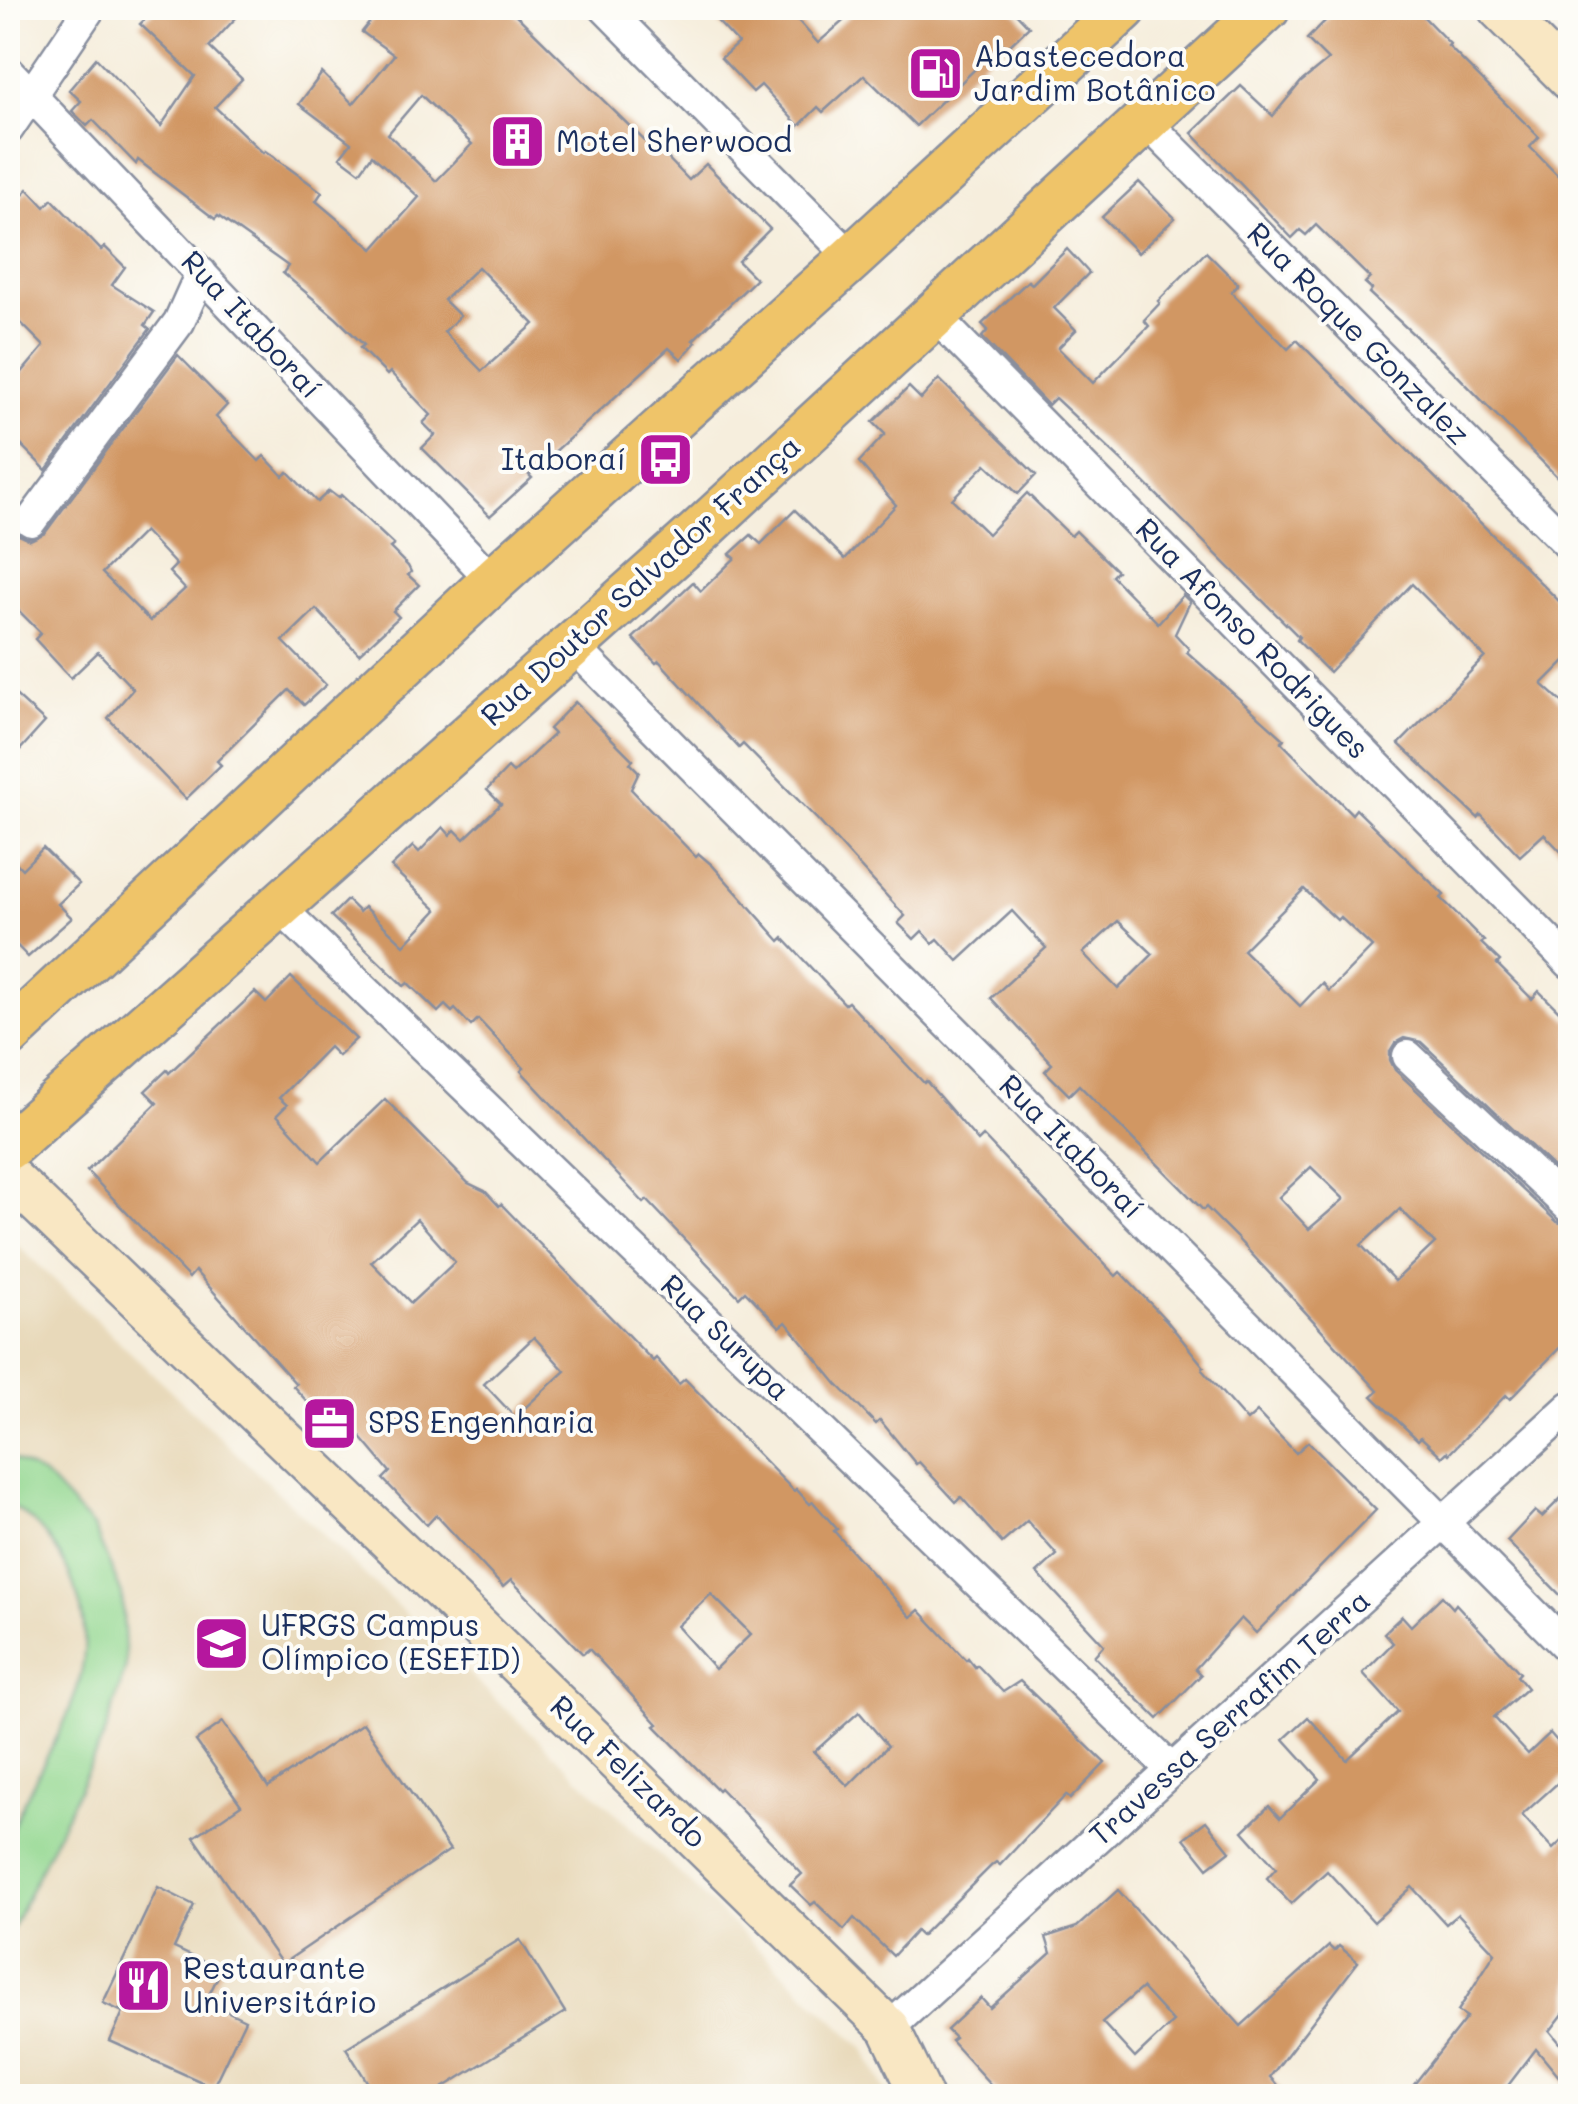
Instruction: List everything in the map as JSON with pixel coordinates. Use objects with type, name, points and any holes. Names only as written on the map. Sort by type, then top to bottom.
[{"type":"main road","points":[[8,1035],[494,581],[1124,8]]},
{"type":"main road","name":"Rua Doutor Salvador França","points":[[8,1146],[698,534],[1267,8]]},
{"type":"main road","points":[[1498,8],[1570,80]]},
{"type":"main road","name":"Rua Felizardo","points":[[8,1175],[889,2028],[922,2096]]},
{"type":"street","points":[[8,128],[90,8]]},
{"type":"street","points":[[605,8],[852,258]]},
{"type":"street","name":"Rua Itaboraí","points":[[8,71],[494,581]]},
{"type":"street","name":"Rua Roque Gonzalez","points":[[1144,122],[1570,546]]},
{"type":"street","points":[[31,521],[179,322],[201,272]]},
{"type":"street","name":"Rua Afonso Rodrigues","points":[[934,315],[1570,963]]},
{"type":"street","name":"Rua Itaboraí","points":[[571,644],[1570,1650]]},
{"type":"street","name":"Rua Surupa","points":[[278,905],[1172,1770]]},
{"type":"street","points":[[1408,1056],[1570,1208]]},
{"type":"street","name":"Travessa Serrafim Terra","points":[[889,2028],[1570,1407]]},
{"type":"shaded area","name":"UFRGS Campus Olímpico (ESEFID)","points":[[8,1236],[865,2050],[888,2096],[8,2096]]},
{"type":"green space","points":[[8,1456],[45,1476],[94,1528],[122,1594],[126,1666],[105,1734],[8,1937],[5,1871],[9,1837],[68,1712],[79,1681],[84,1649],[82,1615],[66,1567],[38,1526],[8,1504]]},
{"type":"building","points":[[157,8],[245,8],[209,47],[242,79],[215,107],[263,153],[322,192],[316,201],[373,249],[419,197],[372,155],[360,172],[340,157],[351,143],[299,104],[322,73],[353,104],[394,55],[362,32],[381,8],[509,8],[689,180],[706,164],[770,229],[738,261],[756,279],[693,340],[696,342],[681,359],[669,348],[529,475],[532,478],[490,516],[422,448],[435,435],[423,423],[431,415],[390,372],[387,375],[360,348],[364,345],[336,318],[283,273],[288,266],[218,216],[215,219],[138,160],[136,164],[93,120],[87,126],[72,111],[81,101],[69,90],[96,58],[161,126],[195,76],[140,24]],"holes":[[[421,95],[472,144],[436,181],[388,134]],[[478,267],[534,324],[482,371],[444,332],[460,316],[444,300]]]},
{"type":"building","points":[[705,8],[787,8],[818,43],[858,8],[1011,8],[1029,27],[1007,48],[1002,43],[916,126],[864,75],[823,112],[818,107],[799,126],[761,85],[753,92],[721,58],[738,43]]},
{"type":"building","points":[[1338,8],[1415,8],[1539,137],[1530,147],[1570,188],[1570,490],[1452,370],[1369,293],[1372,289],[1365,283],[1370,278],[1316,225],[1306,235],[1300,230],[1292,238],[1192,133],[1241,86],[1273,116],[1301,82],[1328,60],[1307,39]]},
{"type":"building","points":[[1139,182],[1175,218],[1138,253],[1102,217]]},
{"type":"building","points":[[28,189],[45,207],[52,199],[101,250],[105,247],[125,267],[112,285],[154,312],[145,325],[150,329],[46,470],[8,432],[8,389],[44,346],[8,310],[8,210]]},
{"type":"building","points":[[1067,249],[1089,273],[1054,308],[1076,330],[1058,348],[1093,383],[1149,326],[1144,320],[1158,301],[1206,252],[1238,284],[1231,292],[1288,349],[1297,340],[1570,612],[1570,656],[1542,684],[1570,709],[1570,861],[1544,834],[1520,856],[1481,815],[1478,818],[1399,744],[1485,657],[1412,584],[1329,672],[1141,479],[1055,398],[1048,405],[982,337],[988,330],[982,324],[1028,281],[1032,284]]},
{"type":"building","points":[[178,355],[227,405],[216,417],[259,461],[264,456],[283,476],[288,472],[317,502],[329,491],[338,498],[341,495],[394,545],[390,548],[408,566],[408,575],[419,585],[393,611],[399,617],[359,654],[316,609],[283,641],[326,685],[304,705],[289,690],[217,761],[221,765],[186,799],[108,718],[133,689],[98,652],[71,678],[35,639],[41,633],[8,600],[8,497],[18,507],[12,520],[19,535],[30,540],[45,533]],"holes":[[[144,531],[176,565],[169,572],[185,589],[150,621],[102,573]]]},
{"type":"building","points":[[939,379],[1036,475],[1018,494],[986,464],[952,499],[988,534],[1027,493],[1071,536],[1076,531],[1117,571],[1112,576],[1158,623],[1183,595],[1190,602],[1175,634],[1189,649],[1187,652],[1284,739],[1281,742],[1352,814],[1356,809],[1444,895],[1441,898],[1484,941],[1481,943],[1500,961],[1497,964],[1532,999],[1539,991],[1570,1022],[1570,1183],[1421,1042],[1404,1038],[1390,1051],[1395,1070],[1557,1222],[1570,1226],[1570,1337],[1449,1454],[1442,1457],[1421,1437],[1418,1440],[1372,1396],[1378,1391],[1236,1237],[1206,1207],[1203,1210],[1079,1085],[1069,1095],[1045,1071],[1052,1064],[991,998],[1046,948],[1012,911],[958,961],[938,939],[933,943],[922,931],[914,939],[898,923],[905,916],[816,818],[743,744],[739,748],[633,638],[693,582],[701,591],[735,558],[730,554],[751,535],[761,544],[795,510],[845,559],[896,505],[859,462],[885,434],[873,422],[909,387],[921,399]],"holes":[[[1304,889],[1372,947],[1329,991],[1322,983],[1300,1006],[1243,950]],[[1118,921],[1153,954],[1118,989],[1083,953]],[[1311,1167],[1344,1199],[1309,1229],[1279,1197]],[[1400,1209],[1435,1243],[1395,1281],[1361,1245]]]},
{"type":"building","points":[[8,688],[45,722],[8,763]]},
{"type":"building","points":[[575,702],[633,760],[630,763],[639,772],[631,789],[696,857],[699,854],[712,865],[780,941],[783,938],[926,1081],[978,1141],[983,1136],[1116,1276],[1120,1272],[1167,1321],[1204,1367],[1202,1370],[1247,1421],[1257,1412],[1296,1453],[1308,1442],[1376,1510],[1256,1633],[1241,1618],[1195,1669],[1201,1675],[1158,1719],[1094,1656],[1104,1645],[1037,1573],[1057,1555],[1027,1521],[1002,1543],[961,1497],[956,1502],[919,1462],[916,1464],[880,1420],[876,1424],[786,1322],[780,1327],[745,1291],[739,1297],[647,1200],[644,1203],[478,1019],[471,1026],[455,1009],[452,1012],[445,1005],[438,1012],[408,983],[404,986],[331,916],[347,900],[359,912],[364,907],[404,945],[437,910],[391,867],[413,846],[419,852],[443,827],[450,835],[455,830],[464,839],[501,804],[487,790],[508,768],[513,773],[554,734],[549,729]]},
{"type":"building","points":[[43,848],[79,884],[58,904],[72,918],[28,957],[8,936],[8,854],[22,869]]},
{"type":"building","points":[[291,977],[356,1039],[338,1056],[329,1047],[279,1098],[287,1105],[277,1115],[320,1162],[385,1099],[468,1183],[501,1204],[653,1361],[656,1358],[679,1384],[685,1379],[794,1491],[810,1504],[813,1502],[911,1617],[919,1610],[1003,1692],[1020,1681],[1105,1763],[1070,1799],[1066,1795],[1000,1865],[996,1862],[991,1866],[921,1936],[916,1931],[893,1956],[854,1918],[844,1930],[790,1885],[802,1874],[655,1726],[658,1724],[589,1649],[583,1654],[511,1580],[503,1587],[436,1515],[427,1525],[383,1479],[390,1472],[353,1428],[349,1432],[318,1399],[311,1406],[195,1271],[189,1278],[87,1171],[157,1103],[145,1091],[167,1070],[169,1073],[255,992],[266,1003]],"holes":[[[417,1219],[455,1262],[411,1303],[371,1262]],[[534,1337],[565,1371],[515,1417],[484,1384]],[[711,1594],[751,1634],[715,1669],[677,1626]],[[859,1712],[888,1746],[848,1786],[814,1752]]]},
{"type":"building","points":[[1570,1489],[1570,1605],[1507,1541],[1535,1511],[1542,1517]]},
{"type":"building","points":[[1442,1596],[1453,1608],[1456,1604],[1520,1673],[1517,1676],[1527,1688],[1494,1717],[1528,1754],[1550,1733],[1570,1756],[1570,1772],[1522,1815],[1553,1849],[1570,1833],[1570,2005],[1550,2031],[1570,2055],[1570,2090],[1536,2049],[1500,2096],[1405,2096],[1467,2017],[1458,2011],[1495,1953],[1458,1914],[1446,1924],[1412,1887],[1374,1922],[1327,1871],[1291,1904],[1267,1878],[1276,1868],[1243,1831],[1269,1806],[1280,1818],[1320,1779],[1284,1739],[1308,1717],[1347,1760],[1398,1712],[1363,1673],[1393,1643],[1384,1633],[1402,1616],[1411,1626]]},
{"type":"building","points":[[223,1722],[268,1787],[363,1723],[450,1850],[282,1964],[194,1837],[241,1805],[196,1741]]},
{"type":"building","points":[[1206,1821],[1230,1851],[1208,1868],[1184,1838]]},
{"type":"building","points":[[158,1887],[194,1905],[174,1948],[221,1970],[206,2001],[245,2020],[213,2087],[110,2041],[123,2012],[103,2003]]},
{"type":"building","points":[[1118,1890],[1241,2026],[1329,1946],[1334,1951],[1339,1946],[1358,1962],[1270,2077],[1287,2096],[1001,2096],[951,2041],[955,2038],[947,2030],[981,1998],[990,2008],[1051,1953],[1046,1937],[1077,1927]],"holes":[[[1142,1988],[1173,2022],[1135,2058],[1102,2022]]]},
{"type":"building","points":[[520,1940],[565,2012],[430,2096],[376,2096],[346,2048]]},
{"type":"place","name":"Abastecedora Jardim Botânico","points":[[935,74]]},
{"type":"place","name":"Motel Sherwood","points":[[517,142]]},
{"type":"place","name":"Itaboraí","points":[[665,460]]},
{"type":"place","name":"SPS Engenharia","points":[[329,1423]]},
{"type":"place","name":"UFRGS Campus Olímpico (ESEFID)","points":[[222,1643]]},
{"type":"place","name":"Restaurante Universitário","points":[[144,1986]]}]
